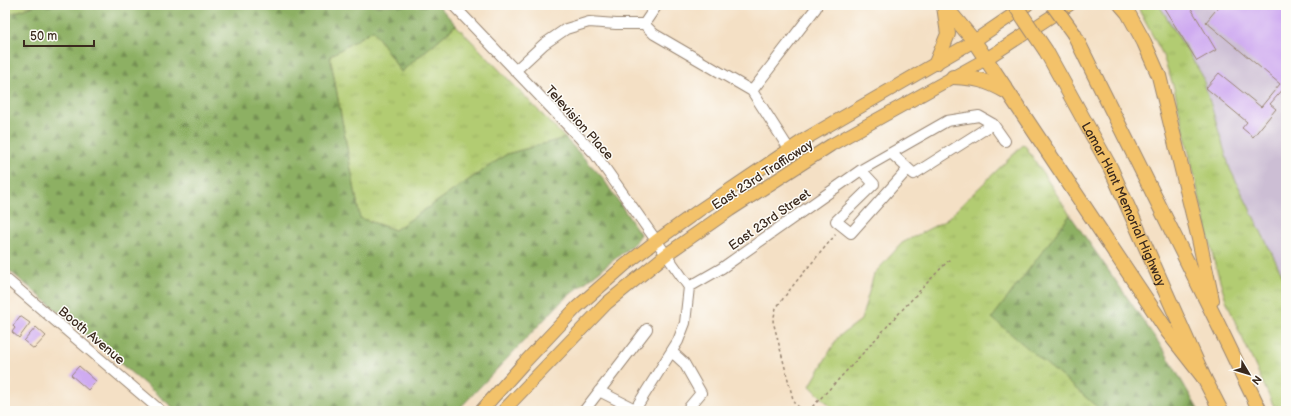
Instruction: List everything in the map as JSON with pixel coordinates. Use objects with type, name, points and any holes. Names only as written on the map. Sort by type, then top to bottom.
[{"type":"highway","points":[[944,5],[974,41],[1168,332],[1204,378]]},
{"type":"highway","points":[[936,63],[948,34],[944,5]]},
{"type":"highway","name":"Lamar Hunt Memorial Highway","points":[[1015,5],[1046,51],[1112,169],[1204,378],[1221,411]]},
{"type":"highway","points":[[1053,5],[1074,34],[1260,411]]},
{"type":"highway","points":[[1126,8],[1144,42],[1159,76],[1199,239],[1215,318]]},
{"type":"highway","points":[[953,77],[977,78],[993,83],[1009,93]]},
{"type":"main road","name":"East 23rd Trafficway","points":[[482,411],[523,364],[577,307],[625,265],[656,241],[789,149],[974,41],[1027,5]]},
{"type":"main road","name":"East 23rd Trafficway","points":[[504,411],[608,303],[667,254],[730,210],[831,145],[986,59],[1069,5]]},
{"type":"street","name":"Television Place","points":[[453,5],[595,154],[689,287]]},
{"type":"street","points":[[644,24],[657,5]]},
{"type":"street","points":[[752,91],[816,8],[816,5]]},
{"type":"street","points":[[515,71],[544,44],[566,29],[589,22],[644,24],[654,34],[752,91],[789,149]]},
{"type":"street","name":"East 23rd Street","points":[[689,287],[722,268],[861,170],[947,121],[979,116],[993,124]]},
{"type":"street","points":[[891,153],[914,174],[993,124],[1005,141]]},
{"type":"street","points":[[861,170],[874,184],[836,221],[851,233],[908,169]]},
{"type":"street","name":"Booth Avenue","points":[[5,278],[161,411]]},
{"type":"street","points":[[599,391],[635,410],[678,341],[685,324],[689,287]]},
{"type":"street","points":[[584,411],[647,329]]},
{"type":"street","points":[[672,352],[684,363],[701,393],[686,411]]},
{"type":"path","points":[[804,411],[794,403],[773,321],[776,308],[842,226]]},
{"type":"path","points":[[808,411],[950,259]]},
{"type":"shaded area","points":[[1159,5],[1286,5],[1286,282],[1230,169],[1202,75]]},
{"type":"green space","points":[[5,5],[35,5],[5,16]]},
{"type":"green space","points":[[36,5],[438,5],[456,25],[401,72],[373,30],[330,56],[360,218],[395,230],[507,154],[565,138],[602,177],[640,234],[635,243],[563,300],[457,411],[177,411],[5,267],[5,16]]},
{"type":"green space","points":[[1138,5],[1159,5],[1202,75],[1230,169],[1286,282],[1286,411],[1276,411],[1226,300],[1214,261],[1174,88],[1162,53],[1140,12]]},
{"type":"green space","points":[[456,25],[565,138],[507,154],[395,230],[360,218],[330,56],[373,29],[401,72]]},
{"type":"green space","points":[[1024,144],[1070,215],[993,318],[1102,411],[835,411],[810,386],[838,337],[861,320],[874,274],[902,243],[946,220]]},
{"type":"green space","points":[[1070,215],[1165,352],[1199,411],[1102,411],[992,318]]},
{"type":"building","points":[[1162,5],[1189,5],[1216,50],[1197,61]]},
{"type":"building","points":[[1220,5],[1286,5],[1286,86],[1270,104],[1276,109],[1253,137],[1242,128],[1247,122],[1206,88],[1219,73],[1261,107],[1280,84],[1206,22]]},
{"type":"building","points":[[20,316],[30,323],[19,338],[12,332],[15,328],[13,326]]},
{"type":"building","points":[[36,327],[46,336],[34,349],[24,341]]},
{"type":"building","points":[[79,366],[96,381],[88,390],[71,375]]}]
